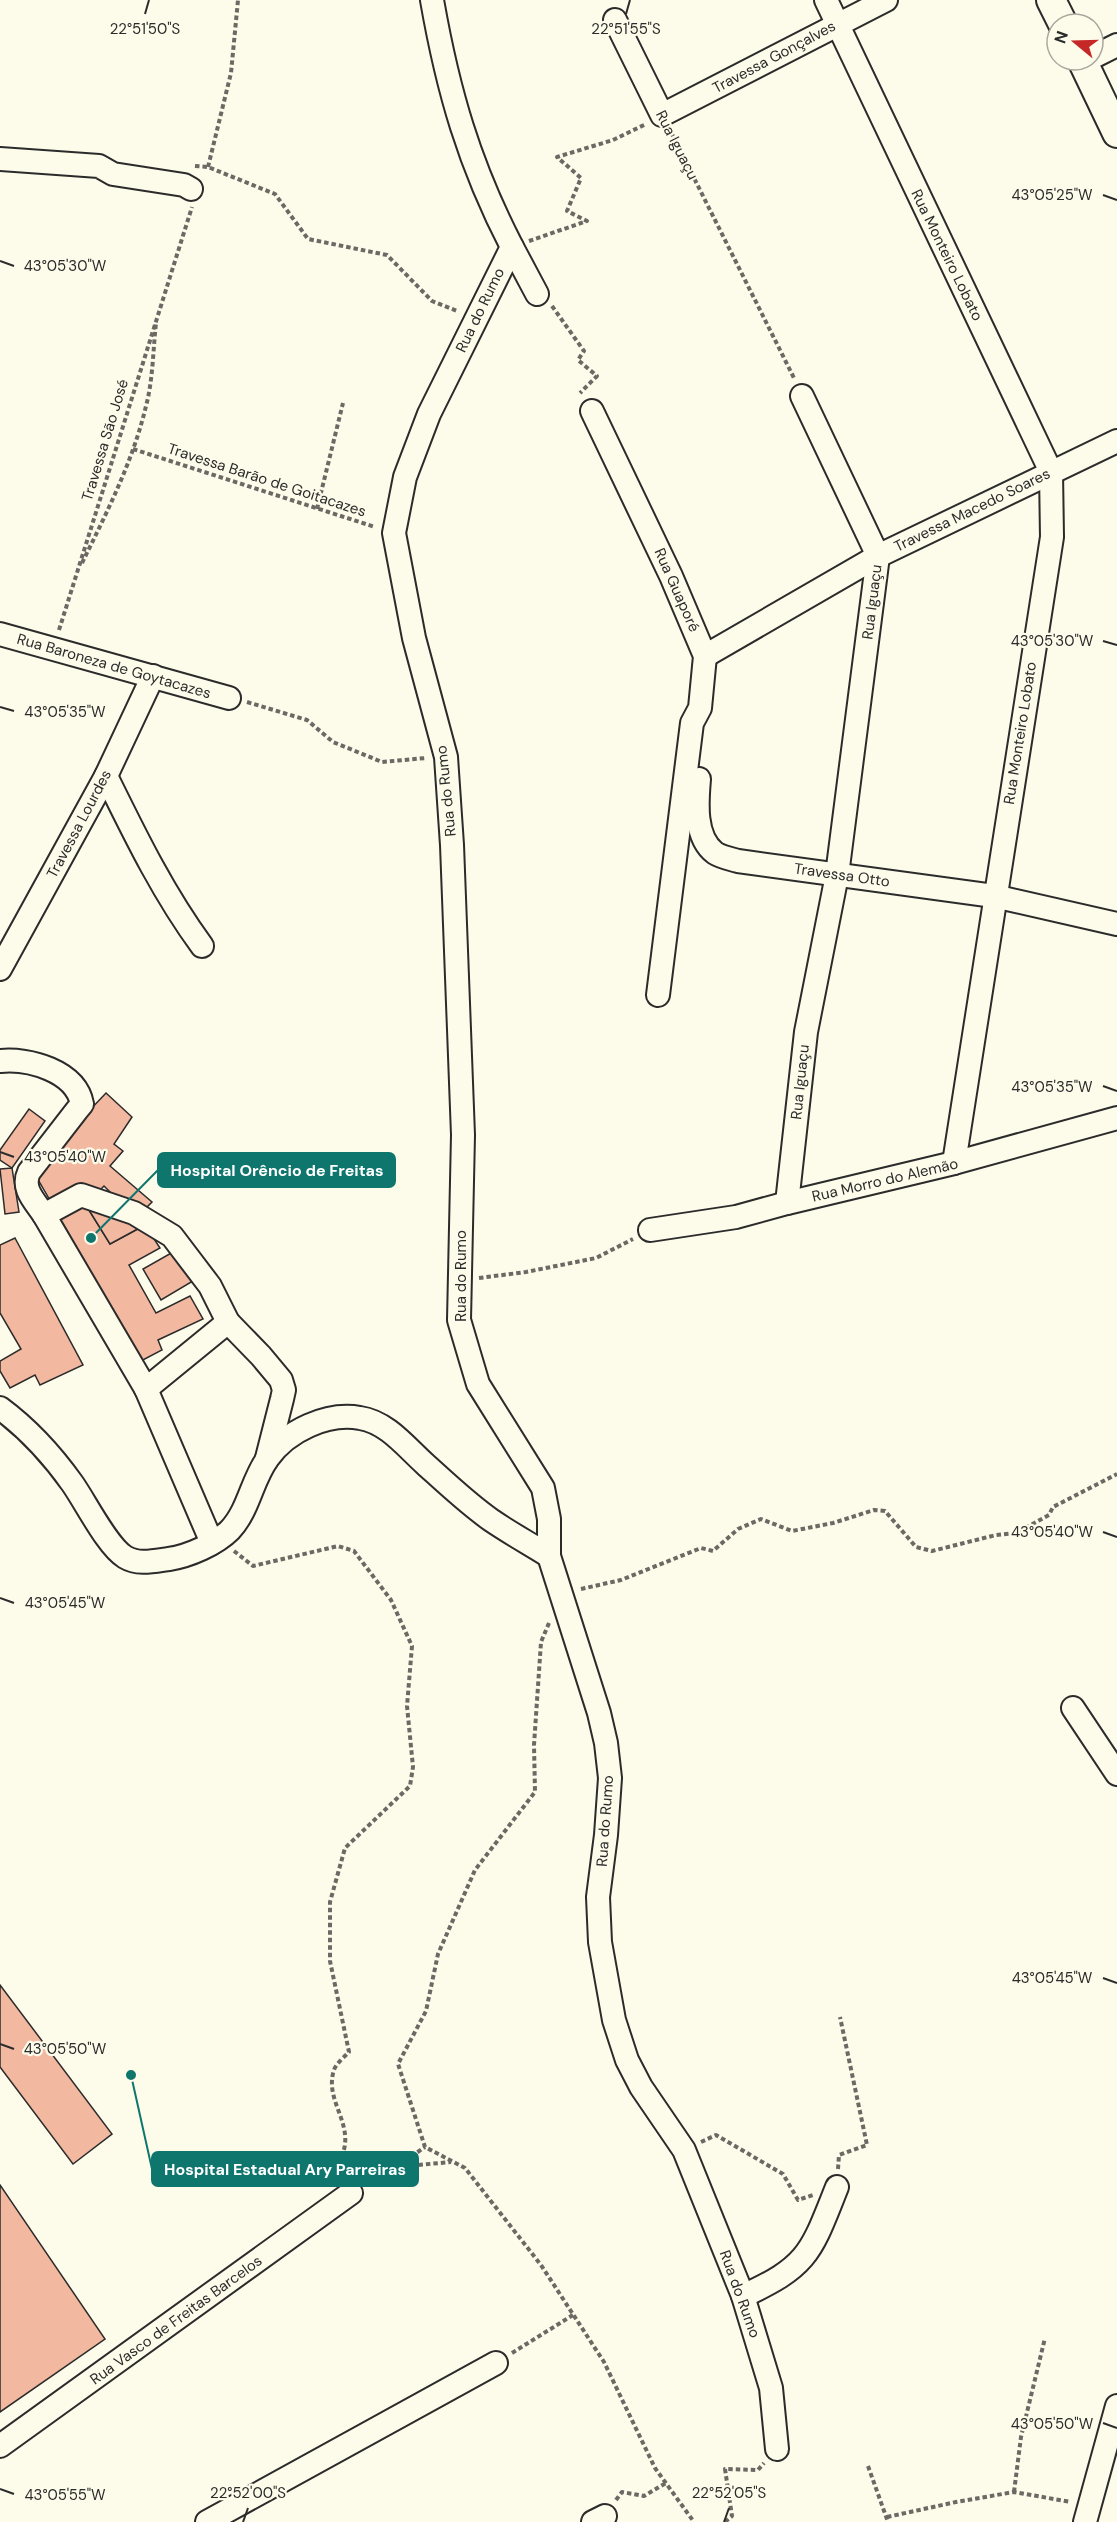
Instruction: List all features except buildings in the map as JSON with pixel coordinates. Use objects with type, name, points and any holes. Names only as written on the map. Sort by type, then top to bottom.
[{"type":"main road","points":[[1091,72],[1117,133]]},
{"type":"street","points":[[432,0],[443,65],[465,143],[491,207],[537,294]]},
{"type":"street","name":"Rua Monteiro Lobato","points":[[826,0],[1051,472],[1052,537],[954,1163]]},
{"type":"street","name":"Travessa Gonçalves","points":[[662,116],[886,0]]},
{"type":"street","name":"Rua Iguaçu","points":[[615,20],[662,116]]},
{"type":"street","points":[[0,159],[99,166],[113,174],[184,185],[191,189]]},
{"type":"street","name":"Rua do Rumo","points":[[512,247],[429,414],[405,477],[393,533],[414,638],[446,757],[452,845],[463,1135],[459,1320],[478,1384],[543,1488],[549,1519],[549,1556],[599,1713],[606,1743],[610,1778],[598,1897],[600,1942],[614,2020],[627,2060],[641,2087],[684,2150],[743,2296],[771,2388],[777,2449]]},
{"type":"street","name":"Rua Iguaçu","points":[[787,1203],[806,1032],[837,875],[878,556],[802,396]]},
{"type":"street","name":"Rua Guaporé","points":[[592,411],[671,576],[705,656],[700,708],[692,723],[658,995]]},
{"type":"street","name":"Travessa Macedo Soares","points":[[705,656],[878,556],[1117,441]]},
{"type":"street","name":"Rua Baroneza de Goytacazes","points":[[0,634],[229,698]]},
{"type":"street","name":"Travessa Lourdes","points":[[0,969],[106,776],[153,675]]},
{"type":"street","name":"Travessa Otto","points":[[700,708],[704,724],[697,802],[699,823],[705,839],[715,853],[738,861],[994,896],[1117,924]]},
{"type":"street","points":[[106,776],[175,909],[202,946]]},
{"type":"street","points":[[0,1061],[12,1060],[49,1068],[66,1077],[77,1088],[82,1104],[25,1179],[26,1188],[146,1389],[215,1541]]},
{"type":"street","name":"Rua Morro do Alemão","points":[[650,1230],[736,1217],[954,1163],[1117,1118]]},
{"type":"street","points":[[0,1408],[50,1454],[72,1482],[113,1546],[125,1557],[145,1562],[174,1558],[215,1541],[232,1529],[267,1458],[284,1390],[280,1380],[261,1356],[228,1322],[210,1286],[188,1254],[172,1236],[134,1213],[81,1195],[44,1215]]},
{"type":"street","points":[[146,1389],[228,1322]]},
{"type":"street","points":[[267,1458],[296,1433],[318,1422],[335,1418],[358,1417],[376,1423],[399,1440],[490,1519],[549,1556]]},
{"type":"street","points":[[1073,1708],[1117,1774]]},
{"type":"street","points":[[743,2296],[776,2282],[797,2265],[814,2244],[837,2187]]},
{"type":"street","name":"Rua Vasco de Freitas Barcelos","points":[[0,2446],[345,2199]]},
{"type":"street","points":[[207,2522],[496,2363]]},
{"type":"street","points":[[1087,2514],[1117,2406]]},
{"type":"street","points":[[1109,2433],[1110,2448],[1117,2458]]},
{"type":"street","points":[[1087,2514],[1103,2486],[1117,2480]]},
{"type":"path","points":[[238,0],[231,73],[208,167],[275,194],[308,238],[387,255],[432,301],[475,319]]},
{"type":"path","points":[[512,247],[587,221],[567,211],[581,178],[557,157],[613,140],[662,116]]},
{"type":"path","name":"Rua Iguaçu","points":[[662,116],[802,396]]},
{"type":"path","name":"Travessa São José","points":[[54,648],[195,196],[191,189]]},
{"type":"path","points":[[537,294],[548,301],[584,351],[578,360],[597,376],[576,396],[592,411]]},
{"type":"path","name":"Travessa São José","points":[[76,575],[114,497],[133,449],[147,404],[157,313]]},
{"type":"path","points":[[318,509],[343,403]]},
{"type":"path","name":"Travessa Barão de Goitacazes","points":[[133,449],[393,533]]},
{"type":"path","points":[[229,698],[266,706],[307,720],[333,742],[382,762],[446,757]]},
{"type":"path","points":[[460,1280],[526,1272],[596,1258],[650,1230]]},
{"type":"path","points":[[694,2522],[655,2468],[604,2362],[541,2265],[465,2168],[424,2147],[398,2064],[426,2011],[438,1954],[475,1870],[534,1792],[534,1745],[541,1642],[561,1594],[621,1580],[684,1557],[701,1548],[713,1551],[738,1529],[761,1519],[792,1531],[833,1523],[874,1510],[885,1511],[916,1547],[932,1551],[1017,1533],[1049,1515],[1053,1507],[1117,1474]]},
{"type":"path","points":[[215,1541],[253,1566],[338,1546],[354,1551],[391,1600],[412,1646],[407,1706],[413,1767],[410,1786],[345,1848],[330,1902],[330,1961],[349,2052],[334,2069],[332,2095],[345,2129],[345,2146],[334,2172],[345,2199],[358,2184],[396,2167],[424,2147]]},
{"type":"path","points":[[684,2150],[716,2135],[783,2174],[798,2200],[837,2187],[839,2155],[867,2145],[840,2017]]},
{"type":"path","points":[[396,2167],[451,2162]]},
{"type":"path","points":[[496,2363],[573,2315]]},
{"type":"path","points":[[1014,2492],[1021,2437],[1045,2338]]},
{"type":"path","points":[[725,2522],[732,2516],[725,2469],[758,2470],[777,2449]]},
{"type":"path","points":[[868,2466],[888,2519],[956,2502],[1014,2492],[1087,2514]]},
{"type":"path","points":[[599,2519],[622,2492],[644,2496],[666,2482]]},
{"type":"place","name":"Hospital Orêncio de Freitas","points":[[91,1238]]},
{"type":"place","name":"Hospital Estadual Ary Parreiras","points":[[131,2075]]}]
